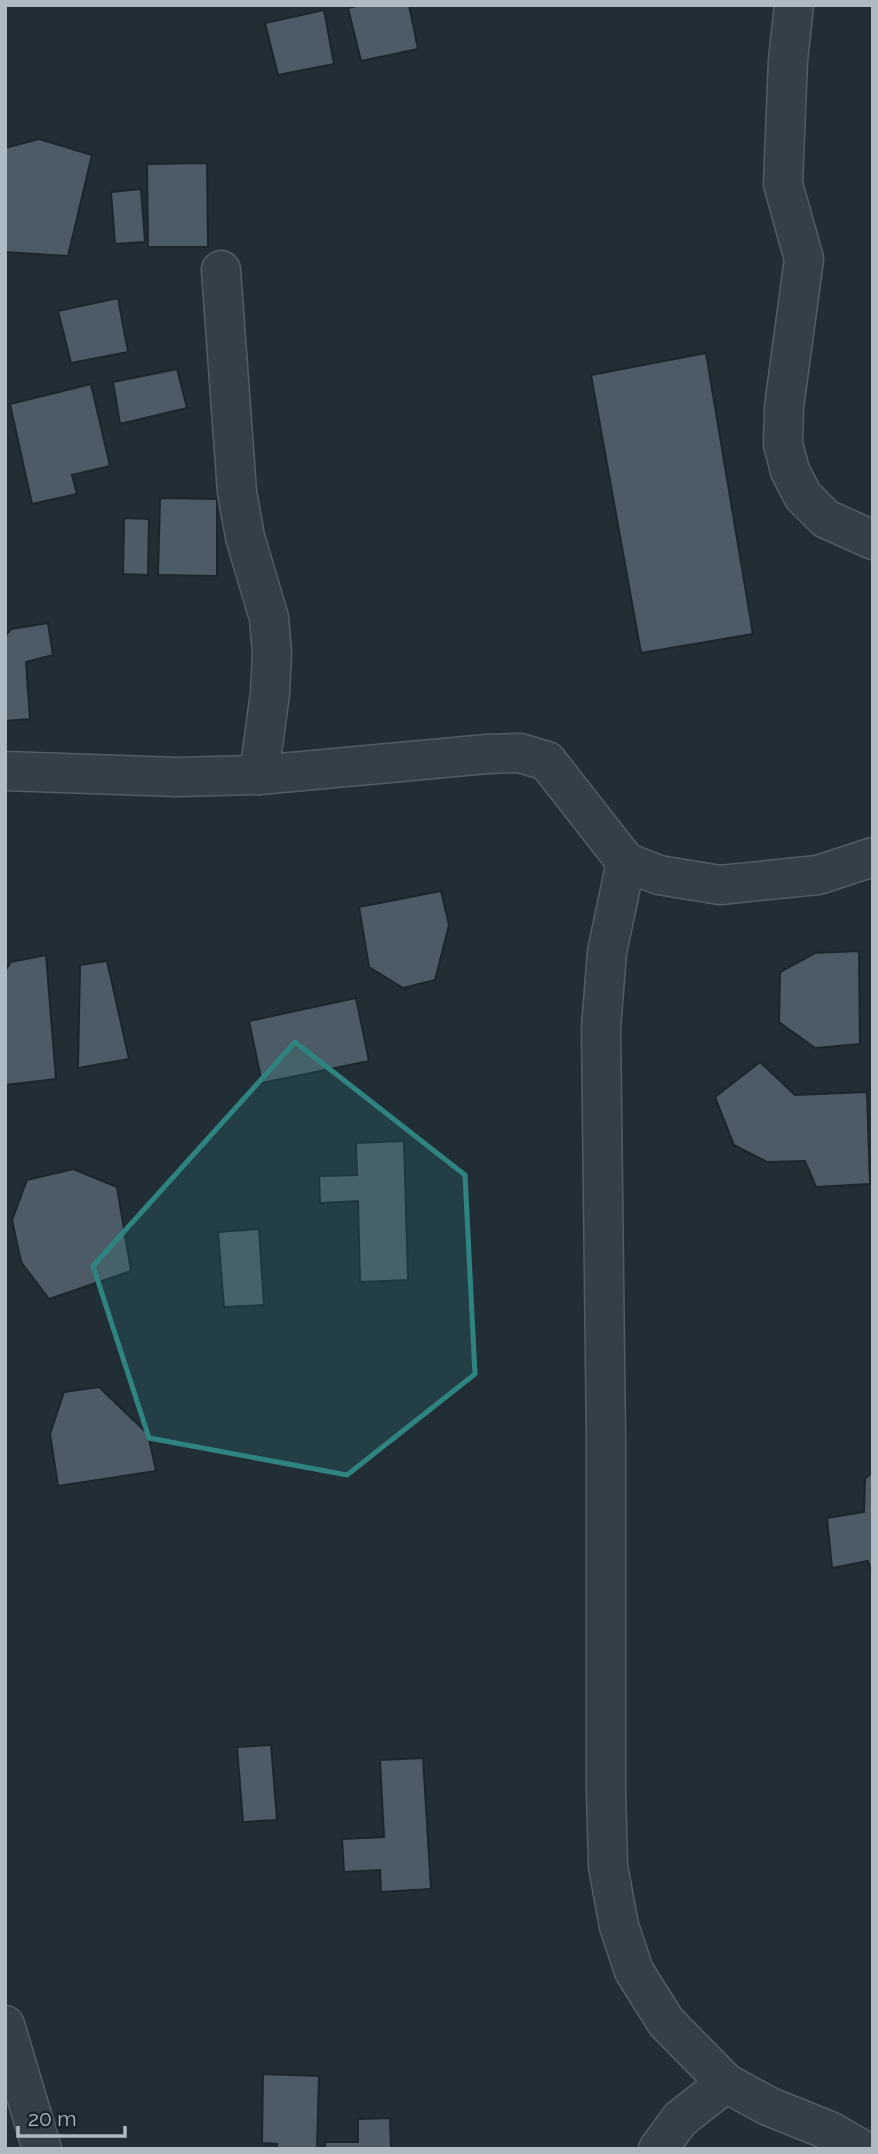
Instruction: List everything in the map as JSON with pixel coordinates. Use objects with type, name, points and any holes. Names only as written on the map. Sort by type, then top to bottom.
[{"type":"street","points":[[793,5],[783,184],[804,259],[784,407],[783,444],[790,471],[803,496],[826,519],[873,540]]},
{"type":"street","points":[[221,270],[237,492],[245,537],[269,618],[272,653],[270,693],[259,775]]},
{"type":"street","points":[[5,771],[177,777],[259,775],[520,753],[547,761],[626,862],[659,875],[720,885],[818,875],[873,857]]},
{"type":"street","points":[[626,862],[607,952],[601,1028],[608,1866],[619,1926],[634,1971],[666,2022],[726,2082],[768,2106],[830,2131],[861,2149]]},
{"type":"street","points":[[5,2025],[42,2149]]},
{"type":"street","points":[[658,2149],[680,2119],[726,2082]]},
{"type":"highlighted area","points":[[295,1042],[465,1175],[475,1374],[347,1475],[149,1438],[93,1266]]},
{"type":"building","points":[[362,5],[409,5],[418,49],[361,61],[348,8]]},
{"type":"building","points":[[324,10],[334,64],[278,75],[265,23]]},
{"type":"building","points":[[39,139],[92,155],[68,256],[5,252],[5,148]]},
{"type":"building","points":[[207,163],[208,247],[148,247],[147,164]]},
{"type":"building","points":[[141,189],[145,242],[115,244],[111,192]]},
{"type":"building","points":[[118,298],[128,352],[71,363],[58,311]]},
{"type":"building","points":[[706,353],[753,634],[641,653],[591,375]]},
{"type":"building","points":[[177,369],[187,408],[120,424],[113,382]]},
{"type":"building","points":[[91,384],[110,466],[72,475],[77,494],[32,504],[10,404]]},
{"type":"building","points":[[160,498],[217,499],[217,576],[158,575]]},
{"type":"building","points":[[124,518],[149,519],[148,575],[123,574]]},
{"type":"building","points":[[48,623],[53,655],[26,662],[30,719],[5,721],[5,636],[11,629]]},
{"type":"building","points":[[441,891],[449,925],[435,980],[403,988],[369,967],[359,907]]},
{"type":"building","points":[[859,951],[860,1044],[815,1048],[779,1022],[780,972],[815,953]]},
{"type":"building","points":[[46,955],[56,1079],[5,1085],[5,971],[11,962]]},
{"type":"building","points":[[107,961],[129,1059],[78,1068],[80,965]]},
{"type":"building","points":[[356,998],[369,1061],[262,1083],[249,1021]]},
{"type":"building","points":[[760,1062],[795,1095],[867,1092],[870,1184],[816,1187],[805,1161],[767,1162],[734,1145],[715,1097]]},
{"type":"building","points":[[404,1141],[408,1280],[360,1282],[358,1201],[320,1203],[319,1176],[357,1175],[356,1143]]},
{"type":"building","points":[[73,1169],[117,1187],[131,1271],[49,1299],[21,1262],[12,1220],[27,1180]]},
{"type":"building","points":[[259,1229],[264,1305],[224,1307],[218,1232]]},
{"type":"building","points":[[99,1387],[148,1434],[156,1471],[58,1486],[50,1434],[64,1392]]},
{"type":"building","points":[[873,1471],[873,1575],[868,1561],[832,1568],[827,1518],[864,1512],[865,1479]]},
{"type":"building","points":[[271,1745],[277,1820],[243,1822],[237,1747]]},
{"type":"building","points":[[423,1758],[431,1889],[381,1892],[380,1870],[344,1872],[342,1839],[384,1837],[380,1760]]},
{"type":"building","points":[[263,2074],[319,2076],[317,2149],[277,2149],[277,2144],[262,2143]]},
{"type":"building","points":[[390,2118],[391,2149],[325,2149],[325,2142],[358,2142],[358,2119]]}]
